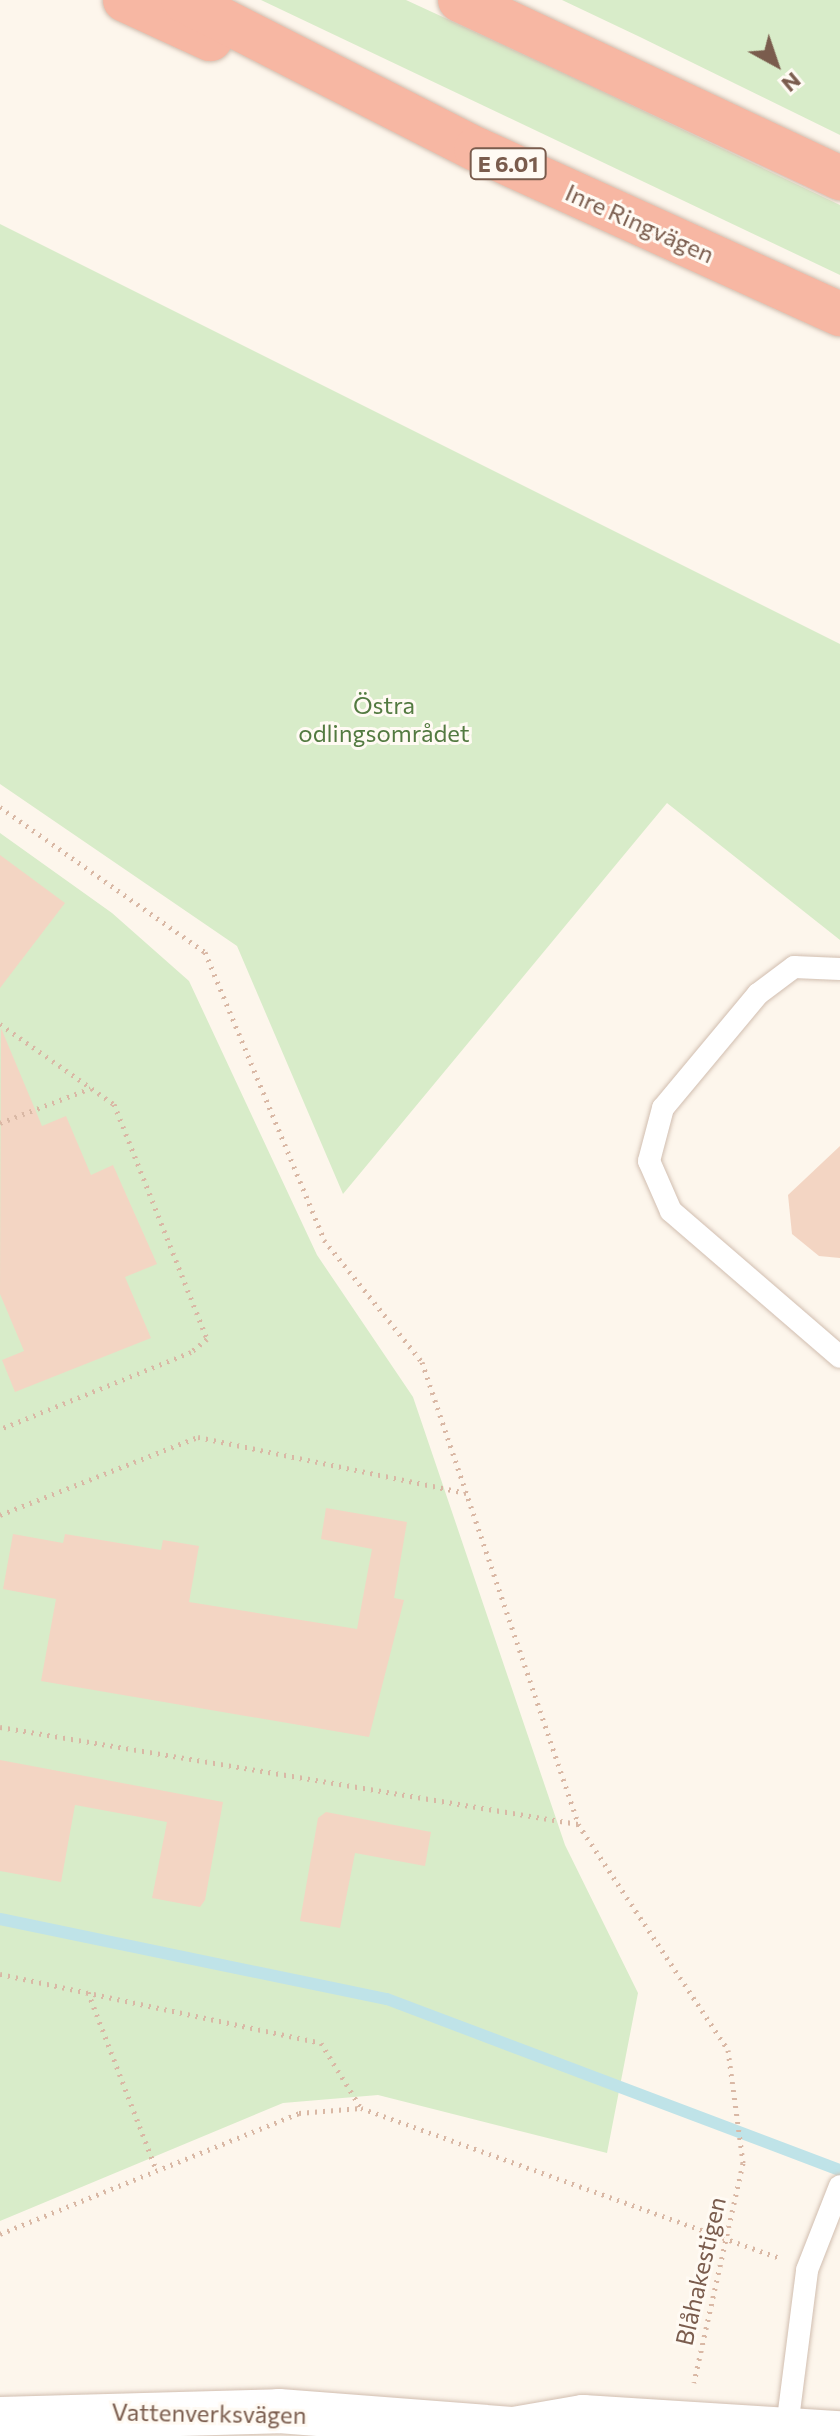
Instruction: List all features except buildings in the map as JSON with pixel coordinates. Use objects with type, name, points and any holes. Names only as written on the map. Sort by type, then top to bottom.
[{"type":"highway","points":[[125,0],[476,149]]},
{"type":"highway","name":"Inre Ringvägen","points":[[183,0],[476,149],[840,314]]},
{"type":"highway","points":[[460,0],[840,178]]},
{"type":"highway","points":[[505,0],[684,103]]},
{"type":"street","name":"Vattenverksvägen","points":[[0,2419],[279,2411],[521,2433],[583,2417],[787,2427],[840,2433]]},
{"type":"lane","points":[[840,969],[794,967],[758,994],[663,1108],[649,1161],[671,1211],[840,1357]]},
{"type":"lane","points":[[787,2427],[807,2270],[840,2186]]},
{"type":"path","points":[[0,807],[205,952],[324,1240],[422,1362],[578,1824],[0,1727]]},
{"type":"path","points":[[0,1024],[114,1104],[207,1339],[191,1352],[0,1429]]},
{"type":"path","points":[[0,1123],[91,1088]]},
{"type":"path","points":[[0,1515],[198,1437],[467,1493]]},
{"type":"path","name":"Blåhakestigen","points":[[578,1824],[728,2050],[743,2163],[729,2236],[700,2334],[689,2423]]},
{"type":"path","points":[[0,1974],[321,2043],[361,2108]]},
{"type":"path","points":[[88,1992],[156,2169]]},
{"type":"path","points":[[0,2234],[299,2113],[361,2108],[729,2236],[807,2270]]},
{"type":"green space","points":[[261,0],[406,0],[579,80],[840,205],[840,275]]},
{"type":"green space","points":[[562,0],[840,0],[840,135],[640,37]]},
{"type":"green space","name":"Östra odlingsområdet","points":[[0,224],[840,644],[840,940],[667,803],[343,1194],[237,946],[0,784]]},
{"type":"green space","points":[[0,833],[112,913],[189,981],[317,1255],[413,1397],[565,1845],[638,1993],[607,2153],[378,2095],[283,2103],[0,2221]]},
{"type":"waterway","points":[[0,1919],[387,1999],[840,2170]]}]
